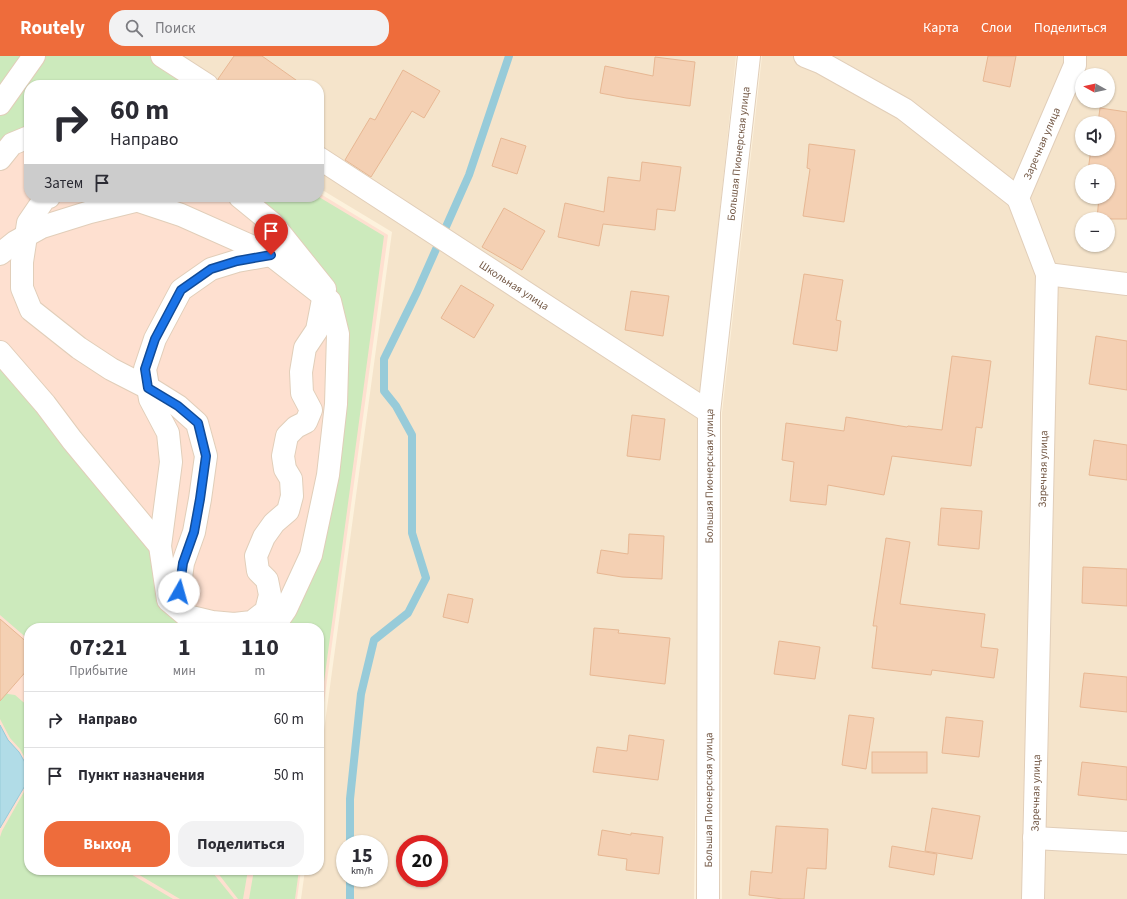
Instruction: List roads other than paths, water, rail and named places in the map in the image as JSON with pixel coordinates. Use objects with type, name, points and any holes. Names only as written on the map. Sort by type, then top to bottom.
[{"type":"street","points":[[0,104],[34,56]]},
{"type":"street","points":[[162,56],[199,80]]},
{"type":"street","name":"Большая Пионерская улица","points":[[708,899],[709,412],[749,56]]},
{"type":"street","points":[[805,56],[820,62],[904,109],[1018,198]]},
{"type":"street","name":"Заречная улица","points":[[1033,899],[1047,274],[1018,198],[1075,65],[1075,56]]},
{"type":"street","points":[[0,159],[12,144],[24,140]]},
{"type":"street","name":"Школьная улица","points":[[324,163],[709,412]]},
{"type":"street","points":[[42,202],[28,223],[22,262],[22,288],[31,310],[79,348],[111,369],[148,388],[178,406],[198,423],[206,456],[194,532],[183,563],[179,592],[189,621]]},
{"type":"street","points":[[0,254],[14,242],[42,227],[124,202]]},
{"type":"street","points":[[148,202],[271,255],[330,301],[338,334],[336,404],[328,475],[311,555],[286,609],[276,623]]},
{"type":"street","points":[[243,623],[252,622],[266,611],[270,596],[267,580],[258,571],[256,556],[264,537],[274,523],[288,511],[292,496],[291,479],[285,469],[283,456],[288,436],[296,427],[306,422],[310,410],[302,393],[301,372],[305,348],[317,330],[325,289],[272,223],[246,202]]},
{"type":"street","points":[[189,621],[168,600],[160,546],[171,462],[168,433],[150,399],[145,369],[155,339],[181,290],[211,269],[237,261],[271,255]]},
{"type":"street","points":[[1047,274],[1127,284]]},
{"type":"street","points":[[0,352],[45,404],[72,440],[160,546]]},
{"type":"street","points":[[189,621],[187,616],[223,623]]},
{"type":"street","points":[[1034,838],[1127,843]]},
{"type":"water","points":[[0,725],[8,740],[19,752],[24,761],[24,787],[0,828]]},
{"type":"waterway","points":[[350,835],[350,799],[361,694],[374,640],[408,613],[426,578],[412,533],[412,435],[396,406],[384,391],[384,359],[417,292],[469,175],[509,56]]},
{"type":"waterway","points":[[350,887],[350,899]]}]
